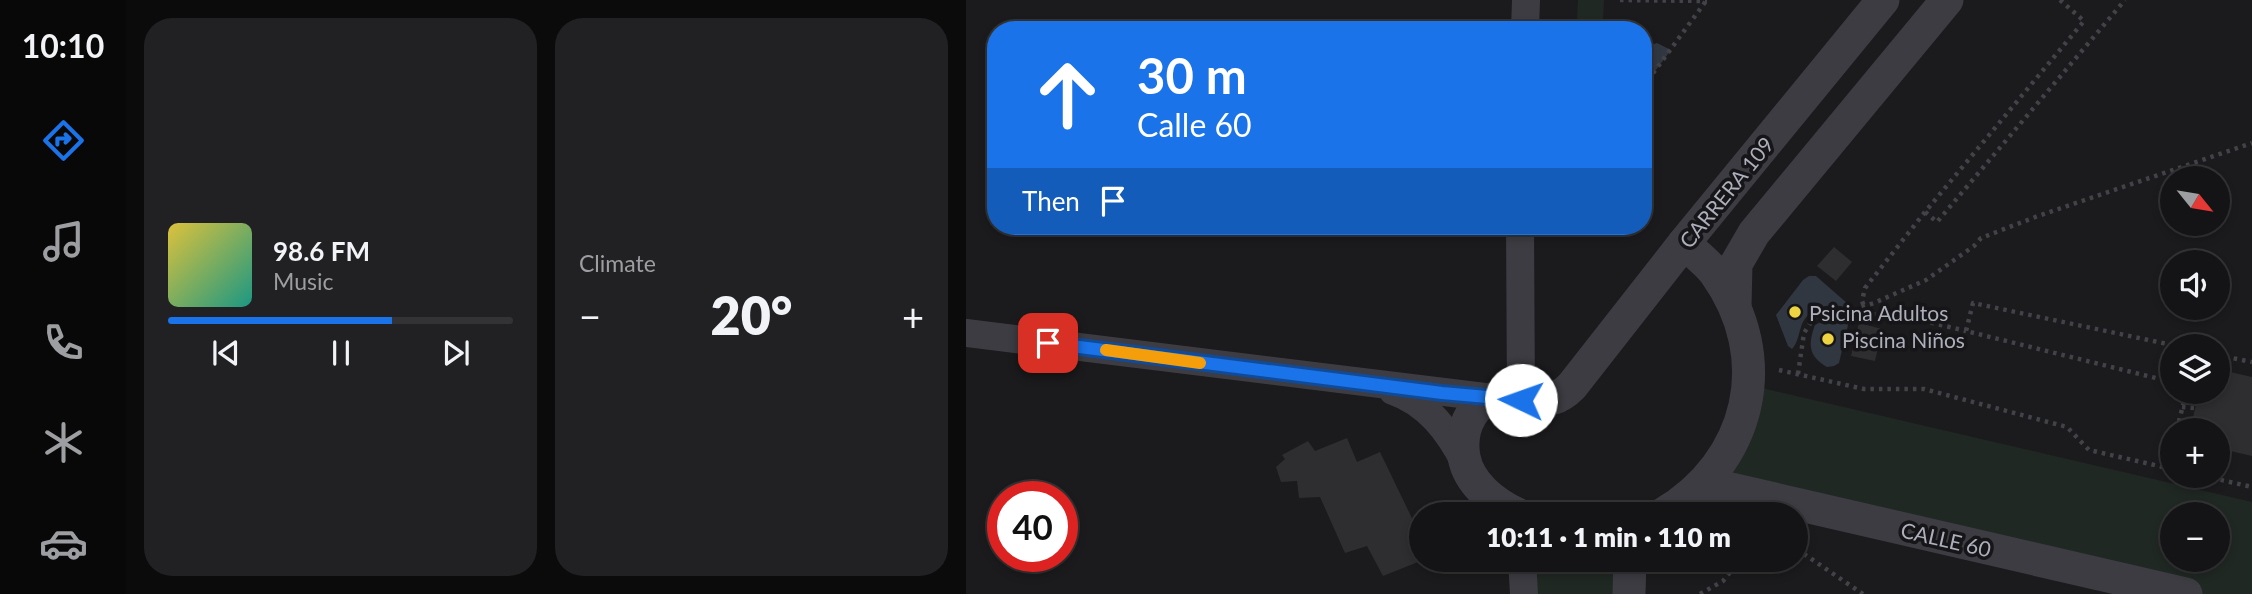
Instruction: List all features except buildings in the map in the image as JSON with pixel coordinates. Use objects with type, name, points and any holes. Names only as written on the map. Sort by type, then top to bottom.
[{"type":"street","points":[[1525,21],[1526,0]]},
{"type":"street","name":"CARRERA 109","points":[[1507,399],[1553,398],[1572,386],[1684,243],[1883,0]]},
{"type":"street","points":[[1735,306],[1736,264],[1754,233],[1947,0]]},
{"type":"street","points":[[1507,399],[1519,235]]},
{"type":"street","points":[[1683,502],[1705,483],[1727,454],[1742,421],[1749,385],[1747,345],[1735,306],[1714,271],[1684,243]]},
{"type":"street","points":[[966,333],[1507,399]]},
{"type":"street","points":[[1378,385],[1400,393],[1439,422],[1454,442],[1473,480],[1495,502]]},
{"type":"street","points":[[1465,463],[1462,445],[1465,426],[1480,404],[1507,399]]},
{"type":"street","name":"CALLE 60","points":[[1705,483],[2180,593]]},
{"type":"street","points":[[1523,572],[1524,594]]},
{"type":"street","points":[[1629,594],[1630,572]]},
{"type":"path","points":[[1620,0],[1707,1]]},
{"type":"path","points":[[1859,323],[1865,288],[2084,21],[2060,0]]},
{"type":"path","points":[[1925,212],[1937,222],[2125,0]]},
{"type":"path","points":[[1652,75],[1707,1]]},
{"type":"path","points":[[1798,374],[1804,333],[1813,319],[1825,310],[1850,311],[1896,295],[1926,280],[1974,246],[1981,238],[2252,143]]},
{"type":"path","points":[[1966,331],[1973,303],[2160,342]]},
{"type":"path","points":[[1864,306],[1872,314],[1924,321],[2160,379]]},
{"type":"path","points":[[2230,358],[2252,362]]},
{"type":"path","points":[[1775,361],[1775,369],[1864,389],[1924,389],[2067,427],[2089,450],[2160,466]]},
{"type":"path","points":[[2180,418],[2183,404]]},
{"type":"path","points":[[2182,407],[2195,408]]},
{"type":"path","points":[[2230,482],[2252,487]]},
{"type":"path","points":[[1808,557],[1863,594]]},
{"type":"path","points":[[1700,594],[1723,581],[1730,572]]},
{"type":"shaded area","points":[[1578,0],[1604,0],[1603,19],[1577,19]]},
{"type":"shaded area","points":[[1657,43],[1671,50],[1652,75],[1652,46]]},
{"type":"shaded area","name":"Psicina Adultos","points":[[1809,276],[1816,276],[1848,304],[1844,307],[1824,306],[1807,316],[1792,349],[1788,346],[1776,315]]},
{"type":"shaded area","name":"Piscina Niños","points":[[1833,316],[1842,316],[1849,320],[1839,363],[1827,367],[1813,354],[1811,338],[1815,325]]},
{"type":"shaded area","points":[[1749,385],[2160,481],[2160,488],[2192,488],[2252,502],[2252,594],[2177,594],[1808,507],[1808,502],[1786,502],[1705,483]]},
{"type":"shaded area","points":[[1523,572],[1630,572],[1629,594],[1524,594]]},
{"type":"slow traffic","points":[[1106,350],[1200,363]]},
{"type":"place","name":"Psicina Adultos","points":[[1795,312]]},
{"type":"place","name":"Piscina Niños","points":[[1828,339]]},
{"type":"route","points":[[1048,343],[1442,393],[1521,400]]}]
